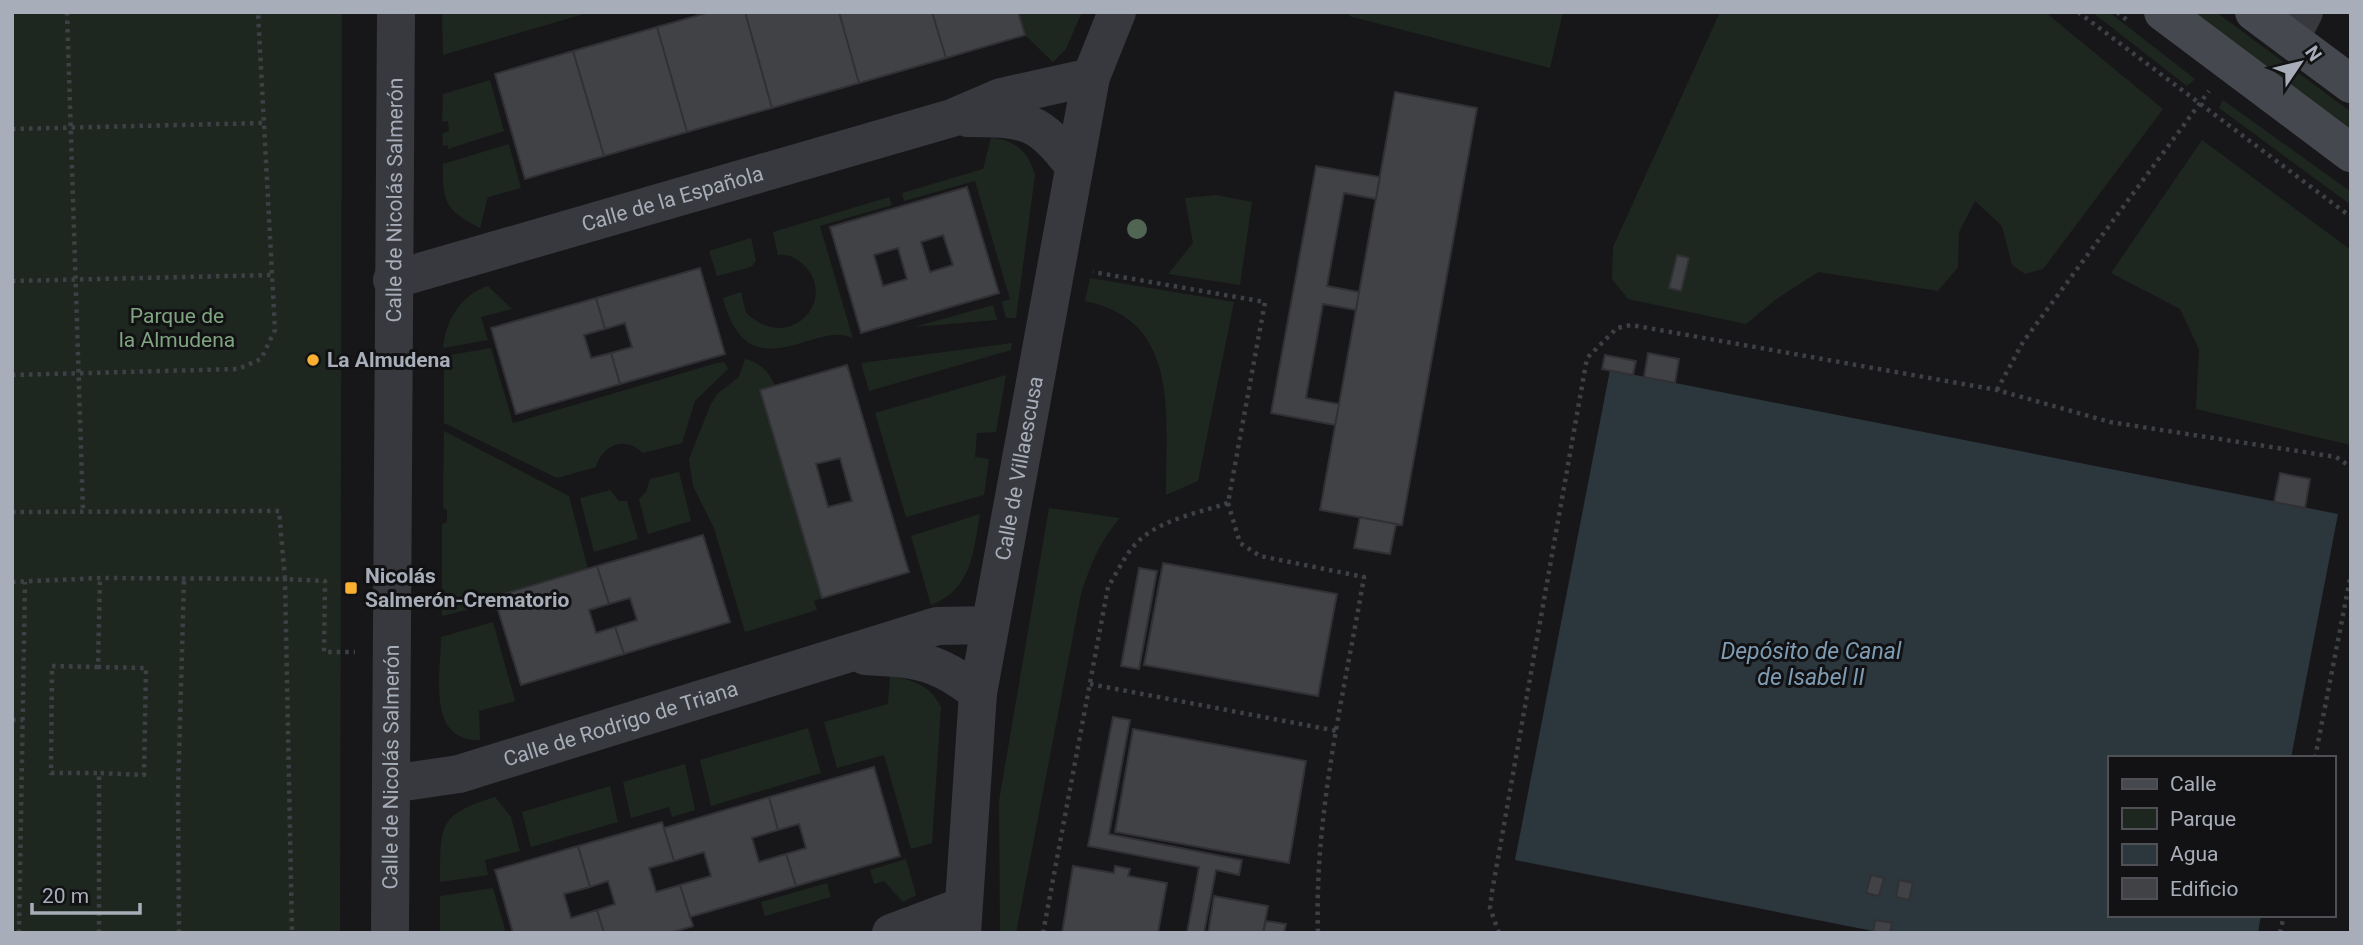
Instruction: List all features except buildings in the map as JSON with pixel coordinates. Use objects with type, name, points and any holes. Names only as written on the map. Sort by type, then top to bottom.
[{"type":"main road","points":[[2163,12],[2351,153]]},
{"type":"main road","points":[[2254,12],[2297,26],[2351,84]]},
{"type":"street","name":"Calle de Nicolás Salmerón","points":[[390,933],[396,12]]},
{"type":"street","name":"Calle de Villaescusa","points":[[963,919],[978,693],[1091,77],[1117,12]]},
{"type":"street","name":"Calle de la Española","points":[[393,280],[952,118],[1001,97],[1091,77]]},
{"type":"street","name":"Calle de la Española","points":[[952,118],[1019,119],[1038,127],[1055,141],[1074,166]]},
{"type":"street","name":"Calle de Rodrigo de Triana","points":[[391,784],[459,775],[937,626],[990,625]]},
{"type":"street","name":"Calle de Rodrigo de Triana","points":[[849,655],[920,660],[954,674],[978,693]]},
{"type":"street","points":[[891,933],[963,919]]},
{"type":"path","points":[[67,12],[81,372],[83,512]]},
{"type":"path","points":[[12,375],[238,369],[261,359],[275,330],[258,12]]},
{"type":"path","points":[[2077,12],[2351,217]]},
{"type":"path","points":[[1997,390],[2023,342],[2229,63]]},
{"type":"path","points":[[12,129],[264,123]]},
{"type":"path","points":[[12,281],[271,275]]},
{"type":"path","points":[[1129,276],[1265,302],[1228,503],[1240,543],[1260,556],[1364,577],[1337,731],[1316,883],[1318,933]]},
{"type":"path","points":[[1499,933],[1490,908],[1492,892],[1587,358],[1603,339],[1617,328],[1632,325],[1997,390],[2110,422],[2336,457],[2351,467]]},
{"type":"path","points":[[1042,933],[1108,587],[1128,553],[1142,537],[1164,525],[1228,503]]},
{"type":"path","points":[[12,512],[279,511],[285,579],[292,933]]},
{"type":"path","points":[[2315,756],[2351,574]]},
{"type":"path","points":[[12,582],[100,578],[324,581],[324,652],[347,652]]},
{"type":"path","points":[[98,667],[100,578]]},
{"type":"path","points":[[179,933],[178,793],[184,580]]},
{"type":"path","points":[[19,933],[25,582]]},
{"type":"path","points":[[52,666],[98,667],[146,668],[144,775],[51,772],[52,666]]},
{"type":"path","points":[[1090,684],[1337,731]]},
{"type":"path","points":[[12,720],[23,720]]},
{"type":"path","points":[[99,774],[99,933]]},
{"type":"green space","name":"Parque de la Almudena","points":[[12,12],[342,12],[340,933],[12,933]]},
{"type":"green space","points":[[442,12],[591,12],[443,55]]},
{"type":"green space","points":[[1018,12],[1082,12],[1066,49],[1053,62],[1025,35]]},
{"type":"green space","points":[[1350,12],[1563,12],[1550,68],[1349,16]]},
{"type":"green space","points":[[1720,12],[2045,12],[2163,109],[2043,269],[2025,274],[2012,265],[2002,226],[1975,201],[1959,232],[1958,267],[1938,291],[1818,272],[1775,300],[1746,324],[1628,299],[1612,279],[1613,247]]},
{"type":"green space","points":[[2092,12],[2109,12],[2195,79],[2187,86]]},
{"type":"green space","points":[[2192,12],[2216,12],[2351,112],[2351,130]]},
{"type":"green space","points":[[490,80],[504,131],[448,149],[448,145],[443,146],[442,134],[449,131],[448,121],[442,122],[443,94]]},
{"type":"green space","points":[[2223,100],[2351,192],[2351,205],[2219,108]]},
{"type":"green space","points":[[991,138],[1007,141],[1020,148],[1029,159],[1035,175],[1016,318],[1006,318],[1002,302],[1010,299],[975,181],[904,201],[902,193],[983,169]]},
{"type":"green space","points":[[2202,140],[2351,250],[2351,445],[2196,409],[2199,349],[2180,309],[2111,273]]},
{"type":"green space","points":[[509,144],[521,188],[488,197],[480,228],[460,216],[448,204],[443,164]]},
{"type":"green space","points":[[1216,195],[1252,202],[1240,285],[1168,274],[1193,243],[1185,198]]},
{"type":"green space","points":[[889,197],[892,205],[820,226],[853,339],[839,335],[785,347],[766,348],[749,343],[734,327],[723,298],[741,292],[746,313],[764,325],[781,328],[795,324],[807,316],[814,303],[816,289],[811,274],[794,258],[778,255],[773,232]]},
{"type":"green space","points":[[751,238],[756,261],[751,267],[717,276],[709,251]]},
{"type":"green space","points":[[1090,278],[1234,302],[1198,481],[1166,495],[1166,405],[1162,377],[1153,351],[1139,329],[1117,312],[1085,301]]},
{"type":"green space","points":[[488,286],[512,309],[481,317],[488,340],[443,348],[451,318],[456,310],[470,295]]},
{"type":"green space","points":[[993,305],[997,320],[914,327]]},
{"type":"green space","points":[[1012,343],[1011,350],[869,391],[861,363]]},
{"type":"green space","points":[[491,348],[513,423],[717,363],[724,362],[728,369],[695,401],[682,443],[643,453],[629,444],[615,445],[603,453],[596,467],[557,478],[444,423],[444,356]]},
{"type":"green space","points":[[745,359],[763,368],[775,386],[760,391],[822,598],[814,601],[817,610],[745,632],[714,528],[693,486],[689,459],[710,406],[717,394],[739,377]]},
{"type":"green space","points":[[1006,375],[996,432],[977,433],[975,457],[989,459],[984,495],[906,517],[875,413]]},
{"type":"green space","points":[[444,431],[569,496],[588,569],[494,597],[493,593],[485,595],[487,605],[442,616],[442,524],[447,522],[447,510],[443,508]]},
{"type":"green space","points":[[679,472],[691,521],[648,534],[639,499],[646,492],[650,479]]},
{"type":"green space","points":[[610,490],[619,501],[627,501],[638,539],[594,552],[580,498]]},
{"type":"green space","points":[[1049,508],[1120,518],[1096,554],[1081,594],[1016,933],[1000,933],[999,801]]},
{"type":"green space","points":[[980,514],[972,556],[963,579],[955,590],[931,605],[911,536]]},
{"type":"green space","points":[[493,622],[515,701],[479,711],[480,740],[463,738],[451,730],[440,703],[441,637]]},
{"type":"green space","points":[[890,676],[920,685],[932,693],[941,707],[932,843],[911,849],[884,755],[837,768],[824,722],[888,704]]},
{"type":"green space","points":[[808,728],[821,773],[711,806],[700,760]]},
{"type":"green space","points":[[685,764],[695,810],[672,817],[669,807],[631,818],[623,782]]},
{"type":"green space","points":[[610,786],[618,822],[531,847],[522,812]]},
{"type":"green space","points":[[495,797],[511,817],[520,851],[485,860],[488,875],[440,882],[441,847],[446,825],[462,810]]},
{"type":"green space","points":[[906,859],[916,895],[903,902],[884,881],[874,884],[870,870]]},
{"type":"green space","points":[[827,883],[831,897],[765,916],[761,902]]},
{"type":"green space","points":[[493,888],[506,933],[440,933],[440,896]]},
{"type":"water","name":"Depósito de Canal de Isabel II","points":[[1610,370],[2338,514],[2291,756],[2108,756],[2108,917],[2261,917],[2258,933],[1883,933],[1515,860]]},
{"type":"place","name":"La Almudena","points":[[313,360]]},
{"type":"place","name":"Nicolás Salmerón-Crematorio","points":[[351,588]]}]
